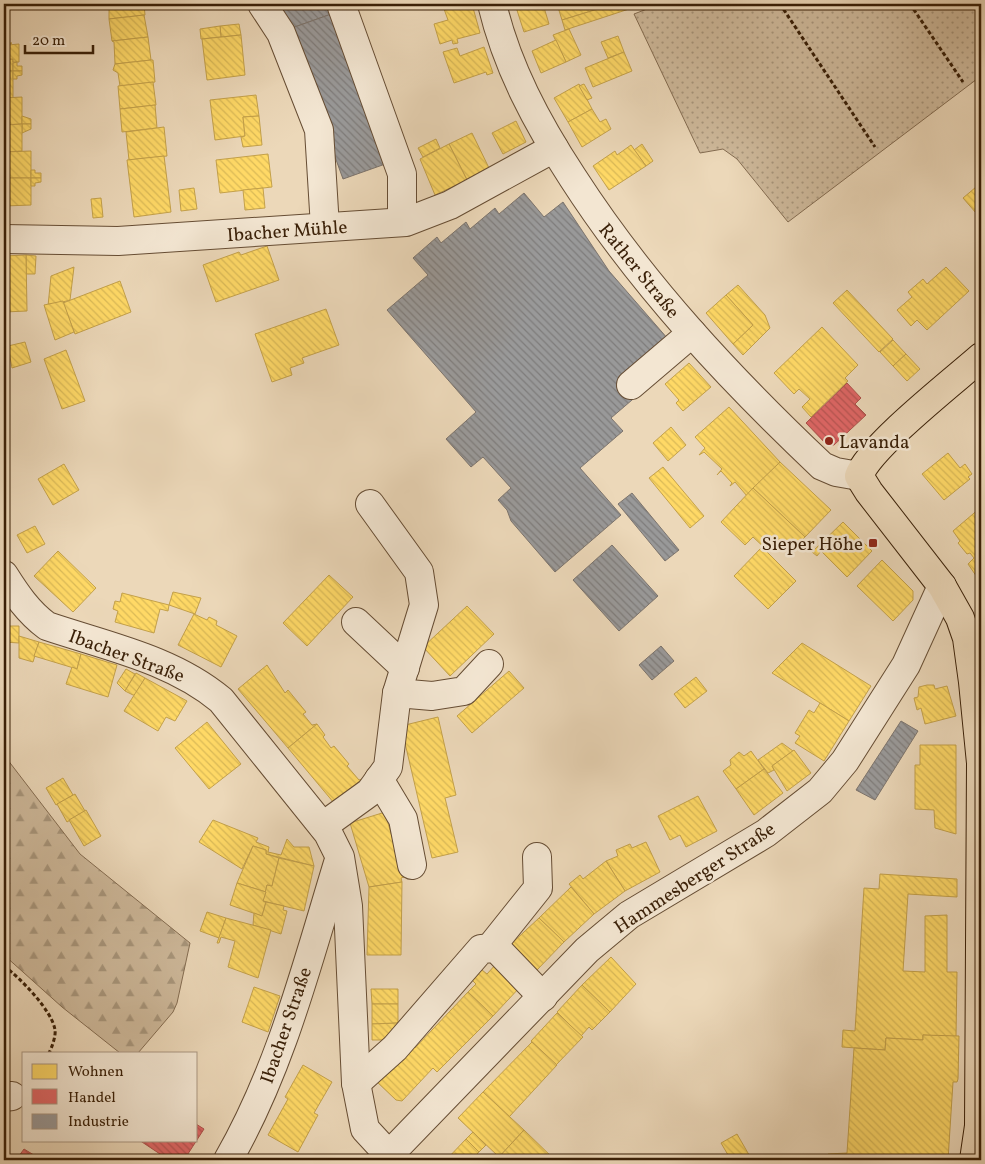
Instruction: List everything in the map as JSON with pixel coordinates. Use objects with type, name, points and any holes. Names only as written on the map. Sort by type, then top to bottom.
[{"type":"main road","points":[[974,1160],[979,1126],[980,763],[976,659],[960,618],[942,586],[869,492],[859,476],[866,462],[981,357]]},
{"type":"street","points":[[262,4],[281,33],[319,130],[325,228]]},
{"type":"street","name":"Rather Straße","points":[[492,4],[501,40],[518,84],[554,148],[618,245],[692,332],[822,466],[836,472],[859,476]]},
{"type":"street","points":[[342,7],[402,174],[402,222]]},
{"type":"street","name":"Ibacher Mühle","points":[[4,239],[114,241],[402,222],[450,205],[554,148]]},
{"type":"street","points":[[631,385],[692,332]]},
{"type":"street","points":[[323,826],[370,792],[388,767],[396,693],[424,605],[419,572],[370,504]]},
{"type":"street","name":"Ibacher Straße","points":[[4,575],[18,598],[46,626],[166,665],[206,687],[221,700],[323,826],[340,857],[348,906],[356,1084],[365,1129],[386,1158]]},
{"type":"street","name":"Hammesberger Straße","points":[[386,1158],[587,950],[629,915],[766,833],[820,791],[845,761],[906,665],[942,586]]},
{"type":"street","points":[[356,622],[405,668]]},
{"type":"street","points":[[396,693],[432,696],[464,691],[489,664]]},
{"type":"street","points":[[379,779],[403,819],[412,865]]},
{"type":"street","name":"Ibacher Straße","points":[[228,1160],[251,1118],[278,1055],[340,857]]},
{"type":"street","points":[[490,948],[538,888],[537,857]]},
{"type":"street","points":[[356,1084],[395,1048],[481,949],[496,948],[543,997]]},
{"type":"path","points":[[780,4],[875,147]]},
{"type":"path","points":[[910,4],[963,82]]},
{"type":"path","points":[[4,966],[36,998],[50,1017],[55,1031],[49,1052]]},
{"type":"green space","points":[[660,4],[981,4],[981,76],[788,222],[737,159],[723,149],[700,153],[634,14]]},
{"type":"green space","points":[[4,755],[80,854],[190,943],[177,1003],[173,1012],[139,1052],[119,1052],[62,1007],[4,955]]},
{"type":"building: Wohnen","points":[[109,4],[144,4],[145,15],[109,19]]},
{"type":"building: Wohnen","points":[[459,4],[472,4],[480,33],[457,39],[458,43],[453,44],[452,40],[440,44],[434,24],[448,20],[444,9]]},
{"type":"building: Wohnen","points":[[515,4],[521,4],[522,7],[543,4],[549,24],[524,32]]},
{"type":"building: Wohnen","points":[[557,4],[614,4],[562,20]]},
{"type":"building: Wohnen","points":[[614,4],[630,4],[632,8],[565,30],[562,20]]},
{"type":"building: Wohnen","points":[[144,15],[148,37],[112,41],[109,19]]},
{"type":"building: Wohnen","points":[[239,24],[241,35],[221,37],[220,26]]},
{"type":"building: Wohnen","points":[[220,26],[221,37],[201,39],[200,29]]},
{"type":"building: Wohnen","points":[[569,29],[581,55],[566,62],[553,35]]},
{"type":"building: Wohnen","points":[[241,35],[245,75],[207,80],[202,39]]},
{"type":"building: Wohnen","points":[[618,36],[624,52],[608,58],[601,42]]},
{"type":"building: Wohnen","points":[[148,37],[151,60],[115,64],[114,42],[112,41]]},
{"type":"building: Wohnen","points":[[556,40],[566,62],[541,73],[532,51]]},
{"type":"building: Wohnen","points":[[4,43],[12,43],[8,45],[9,59],[13,59],[13,71],[4,71]]},
{"type":"building: Wohnen","points":[[19,44],[19,62],[13,62],[13,59],[9,59],[8,45]]},
{"type":"building: Wohnen","points":[[484,47],[493,73],[487,75],[486,72],[454,83],[443,52],[457,48],[460,56]]},
{"type":"building: Wohnen","points":[[624,52],[632,71],[593,87],[585,68]]},
{"type":"building: Wohnen","points":[[153,60],[155,82],[120,86],[118,73],[113,70],[115,64]]},
{"type":"building: Wohnen","points":[[17,62],[17,66],[22,66],[22,71],[13,71],[13,63]]},
{"type":"building: Wohnen","points":[[4,71],[13,71],[13,98],[4,98]]},
{"type":"building: Wohnen","points":[[13,71],[22,71],[22,75],[17,76],[17,79],[13,79]]},
{"type":"building: Wohnen","points":[[153,82],[156,105],[120,109],[118,86]]},
{"type":"building: Wohnen","points":[[579,84],[592,109],[568,122],[554,98]]},
{"type":"building: Wohnen","points":[[584,84],[592,98],[587,100],[579,86]]},
{"type":"building: Wohnen","points":[[256,95],[259,116],[243,117],[245,136],[215,140],[210,100]]},
{"type":"building: Wohnen","points":[[22,97],[22,124],[4,125],[4,98]]},
{"type":"building: Wohnen","points":[[155,105],[157,128],[122,132],[120,109]]},
{"type":"building: Wohnen","points":[[592,109],[600,122],[606,119],[611,129],[582,147],[568,122]]},
{"type":"building: Wohnen","points":[[22,116],[31,119],[31,124],[22,124]]},
{"type":"building: Wohnen","points":[[259,116],[262,145],[243,147],[241,137],[245,136],[243,117]]},
{"type":"building: Wohnen","points":[[516,121],[526,142],[503,154],[492,133]]},
{"type":"building: Wohnen","points":[[22,124],[31,124],[31,129],[22,133]]},
{"type":"building: Wohnen","points":[[22,124],[22,151],[4,152],[4,125]]},
{"type":"building: Wohnen","points":[[164,127],[167,156],[129,160],[126,132]]},
{"type":"building: Wohnen","points":[[472,133],[489,168],[467,180],[449,144]]},
{"type":"building: Wohnen","points":[[436,139],[440,148],[423,157],[418,148]]},
{"type":"building: Wohnen","points":[[449,144],[467,180],[435,195],[420,159]]},
{"type":"building: Wohnen","points":[[642,144],[653,161],[646,166],[634,150]]},
{"type":"building: Wohnen","points":[[631,145],[646,166],[609,190],[593,166],[615,151],[617,155]]},
{"type":"building: Wohnen","points":[[31,151],[31,178],[4,178],[4,152]]},
{"type":"building: Wohnen","points":[[268,154],[272,187],[220,193],[216,160]]},
{"type":"building: Wohnen","points":[[164,156],[171,212],[134,217],[127,160]]},
{"type":"building: Wohnen","points":[[31,170],[35,170],[35,173],[41,173],[41,178],[31,178]]},
{"type":"building: Wohnen","points":[[4,178],[31,178],[31,205],[4,206]]},
{"type":"building: Wohnen","points":[[31,178],[41,178],[41,182],[31,186]]},
{"type":"building: Wohnen","points":[[976,187],[981,192],[979,197],[981,208],[976,213],[963,198]]},
{"type":"building: Wohnen","points":[[194,188],[197,209],[181,211],[179,190]]},
{"type":"building: Wohnen","points":[[263,188],[265,208],[245,210],[243,190]]},
{"type":"building: Wohnen","points":[[101,198],[103,217],[93,218],[91,199]]},
{"type":"building: Wohnen","points":[[267,246],[279,280],[216,302],[203,265],[239,252],[241,255]]},
{"type":"building: Wohnen","points":[[26,255],[36,256],[35,274],[26,274]]},
{"type":"building: Wohnen","points":[[26,255],[27,311],[4,312],[4,256]]},
{"type":"building: Wohnen","points":[[74,267],[70,300],[48,306],[51,276]]},
{"type":"building: Wohnen","points":[[946,267],[969,291],[927,330],[917,320],[911,326],[897,310],[912,297],[908,292],[923,279],[927,284]]},
{"type":"building: Wohnen","points":[[120,281],[131,312],[75,334],[63,303]]},
{"type":"building: Wohnen","points":[[738,285],[765,315],[770,328],[743,355],[733,344],[753,325],[726,295]]},
{"type":"building: Wohnen","points":[[847,290],[893,339],[879,352],[833,303]]},
{"type":"building: Wohnen","points":[[726,295],[753,325],[733,344],[706,313]]},
{"type":"building: Wohnen","points":[[63,301],[74,332],[55,340],[44,305]]},
{"type":"building: Wohnen","points":[[326,309],[339,345],[302,358],[304,363],[290,368],[292,375],[272,382],[255,334]]},
{"type":"building: Wohnen","points":[[822,327],[858,365],[845,378],[848,381],[811,417],[802,407],[810,399],[799,389],[794,394],[774,373]]},
{"type":"building: Wohnen","points":[[893,340],[906,354],[893,366],[880,352]]},
{"type":"building: Wohnen","points":[[25,342],[31,362],[12,368],[8,346]]},
{"type":"building: Wohnen","points":[[66,350],[85,401],[62,409],[44,359]]},
{"type":"building: Wohnen","points":[[906,354],[920,369],[907,381],[893,366]]},
{"type":"building: Wohnen","points":[[689,363],[711,387],[683,411],[676,403],[679,400],[665,384]]},
{"type":"building: Wohnen","points":[[729,407],[780,462],[747,496],[735,482],[730,486],[732,483],[721,471],[717,475],[722,469],[704,452],[699,455],[705,448],[695,437]]},
{"type":"building: Wohnen","points":[[671,427],[686,445],[668,461],[653,443]]},
{"type":"building: Wohnen","points":[[948,453],[960,468],[965,464],[972,474],[968,477],[970,479],[944,500],[922,474]]},
{"type":"building: Wohnen","points":[[780,462],[831,510],[805,537],[753,488]]},
{"type":"building: Wohnen","points":[[64,464],[79,490],[53,505],[38,479]]},
{"type":"building: Wohnen","points":[[663,467],[704,516],[690,528],[649,478]]},
{"type":"building: Wohnen","points":[[753,488],[805,537],[789,553],[778,543],[769,552],[753,537],[745,545],[721,522]]},
{"type":"building: Wohnen","points":[[980,508],[981,583],[968,564],[974,558],[970,553],[967,554],[958,543],[960,541],[953,531]]},
{"type":"building: Wohnen","points":[[843,522],[872,551],[847,577],[821,551],[817,556],[812,552]]},
{"type":"building: Wohnen","points":[[35,526],[45,544],[27,553],[17,535]]},
{"type":"building: Wohnen","points":[[762,547],[796,581],[768,609],[734,576]]},
{"type":"building: Wohnen","points":[[58,551],[96,588],[73,612],[34,576]]},
{"type":"building: Wohnen","points":[[882,560],[913,591],[913,600],[893,621],[857,586]]},
{"type":"building: Wohnen","points":[[329,575],[353,597],[307,646],[283,623]]},
{"type":"building: Wohnen","points":[[173,592],[201,598],[195,614],[169,605]]},
{"type":"building: Wohnen","points":[[122,593],[169,605],[168,611],[160,609],[154,633],[115,622],[118,611],[113,609],[115,601],[120,602]]},
{"type":"building: Wohnen","points":[[467,606],[494,634],[450,676],[423,647]]},
{"type":"building: Wohnen","points":[[194,614],[207,620],[209,617],[217,621],[216,625],[237,636],[221,667],[178,645]]},
{"type":"building: Wohnen","points":[[4,626],[19,626],[19,643],[4,642]]},
{"type":"building: Wohnen","points":[[19,636],[39,642],[33,662],[19,658]]},
{"type":"building: Wohnen","points":[[39,642],[81,654],[77,669],[34,656]]},
{"type":"building: Wohnen","points":[[802,643],[871,686],[849,721],[772,673]]},
{"type":"building: Wohnen","points":[[81,654],[117,665],[108,697],[66,684],[72,667],[77,669]]},
{"type":"building: Wohnen","points":[[267,665],[285,693],[288,690],[306,712],[303,714],[312,725],[317,724],[288,748],[238,689]]},
{"type":"building: Wohnen","points":[[126,669],[135,674],[125,691],[117,683]]},
{"type":"building: Wohnen","points":[[509,671],[524,688],[472,733],[457,716]]},
{"type":"building: Wohnen","points":[[136,673],[145,678],[136,695],[133,695],[125,691]]},
{"type":"building: Wohnen","points":[[696,677],[707,691],[685,708],[674,694]]},
{"type":"building: Wohnen","points":[[145,678],[187,701],[175,721],[166,717],[158,731],[124,711]]},
{"type":"building: Wohnen","points":[[934,685],[935,689],[947,686],[956,716],[925,724],[921,708],[917,710],[914,698],[918,697],[919,687]]},
{"type":"building: Wohnen","points":[[820,703],[849,721],[824,761],[795,743],[800,736],[795,733],[809,710],[814,713]]},
{"type":"building: Wohnen","points":[[438,717],[456,795],[445,798],[458,852],[432,858],[401,726]]},
{"type":"building: Wohnen","points":[[207,722],[241,764],[209,789],[175,748]]},
{"type":"building: Wohnen","points":[[317,724],[331,748],[334,746],[349,764],[347,766],[359,780],[362,779],[334,803],[288,748]]},
{"type":"building: Wohnen","points":[[782,743],[793,751],[772,766],[774,770],[768,773],[758,760]]},
{"type":"building: Wohnen","points":[[920,745],[956,745],[956,834],[935,828],[934,810],[915,809],[915,765],[920,765]]},
{"type":"building: Wohnen","points":[[794,750],[811,773],[787,791],[772,766]]},
{"type":"building: Wohnen","points":[[751,751],[764,769],[736,789],[723,771],[731,765],[730,760],[739,752],[744,756]]},
{"type":"building: Wohnen","points":[[764,769],[783,793],[754,815],[736,789]]},
{"type":"building: Wohnen","points":[[63,778],[73,795],[56,805],[46,788]]},
{"type":"building: Wohnen","points":[[75,794],[85,811],[67,822],[57,804]]},
{"type":"building: Wohnen","points":[[698,796],[717,831],[686,847],[680,835],[670,840],[658,816]]},
{"type":"building: Wohnen","points":[[86,810],[101,836],[84,846],[69,820]]},
{"type":"building: Wohnen","points":[[385,813],[404,877],[401,878],[402,882],[369,887],[350,823]]},
{"type":"building: Wohnen","points":[[213,820],[258,838],[256,842],[269,847],[268,852],[281,855],[287,839],[294,847],[309,847],[314,866],[266,854],[266,850],[253,846],[242,869],[199,842]]},
{"type":"building: Wohnen","points":[[646,842],[660,872],[625,891],[606,861],[618,856],[616,850],[630,844],[632,848]]},
{"type":"building: Wohnen","points":[[253,846],[266,850],[266,854],[279,858],[272,886],[267,885],[266,892],[237,883]]},
{"type":"building: Wohnen","points":[[279,858],[314,866],[304,911],[263,901],[267,885],[272,886]]},
{"type":"building: Wohnen","points":[[606,861],[625,891],[594,914],[569,884],[580,875],[583,879]]},
{"type":"building: Wohnen","points":[[880,874],[957,879],[957,897],[908,894],[903,971],[925,972],[925,916],[947,915],[947,972],[957,972],[956,1037],[923,1035],[923,1040],[886,1038],[885,1050],[842,1047],[843,1030],[855,1031],[864,888],[879,889]]},
{"type":"building: Wohnen","points":[[402,882],[401,955],[367,955],[369,887]]},
{"type":"building: Wohnen","points":[[237,883],[266,892],[263,901],[266,902],[262,916],[230,905]]},
{"type":"building: Wohnen","points":[[571,887],[594,914],[564,942],[539,918]]},
{"type":"building: Wohnen","points":[[266,902],[284,906],[283,910],[287,911],[281,934],[253,925],[254,913],[262,916]]},
{"type":"building: Wohnen","points":[[207,912],[226,918],[219,938],[200,931]]},
{"type":"building: Wohnen","points":[[226,918],[271,930],[258,978],[228,967],[235,941],[221,937],[219,943],[217,943]]},
{"type":"building: Wohnen","points":[[539,918],[564,942],[536,971],[510,945]]},
{"type":"building: Wohnen","points":[[611,957],[636,984],[610,1012],[582,985]]},
{"type":"building: Wohnen","points":[[497,963],[521,986],[493,1016],[468,992],[476,984],[472,980],[482,970],[487,974]]},
{"type":"building: Wohnen","points":[[582,985],[610,1012],[592,1030],[589,1027],[581,1036],[557,1012]]},
{"type":"building: Wohnen","points":[[254,987],[280,996],[268,1032],[242,1022]]},
{"type":"building: Wohnen","points":[[371,989],[398,989],[398,1004],[372,1004]]},
{"type":"building: Wohnen","points":[[468,992],[493,1016],[437,1072],[433,1068],[402,1101],[396,1100],[375,1080],[410,1044],[415,1048]]},
{"type":"building: Wohnen","points":[[372,1004],[398,1004],[398,1023],[372,1024]]},
{"type":"building: Wohnen","points":[[557,1013],[583,1037],[556,1065],[531,1041]]},
{"type":"building: Wohnen","points":[[398,1023],[398,1040],[372,1040],[372,1024]]},
{"type":"building: Wohnen","points":[[923,1035],[959,1036],[958,1079],[957,1082],[953,1082],[948,1160],[827,1160],[828,1154],[847,1153],[854,1048],[885,1050],[886,1038],[923,1040]]},
{"type":"building: Wohnen","points":[[532,1042],[557,1065],[509,1117],[483,1092]]},
{"type":"building: Wohnen","points":[[303,1065],[332,1082],[314,1113],[318,1115],[298,1152],[268,1135],[288,1099],[285,1097]]},
{"type":"building: Wohnen","points":[[483,1092],[524,1130],[499,1157],[458,1118]]},
{"type":"building: Wohnen","points":[[524,1130],[555,1160],[502,1160],[499,1157]]},
{"type":"building: Wohnen","points":[[473,1132],[486,1145],[479,1152],[466,1139]]},
{"type":"building: Wohnen","points":[[737,1134],[752,1160],[731,1160],[721,1143]]},
{"type":"building: Wohnen","points":[[466,1139],[479,1152],[471,1160],[446,1160]]},
{"type":"building: Handel","points":[[847,383],[861,398],[855,404],[866,415],[834,445],[827,445],[806,423]]},
{"type":"building: Handel","points":[[198,1125],[204,1129],[198,1138]]},
{"type":"building: Handel","points":[[142,1142],[196,1142],[184,1160],[169,1160]]},
{"type":"building: Handel","points":[[24,1149],[42,1160],[16,1160]]},
{"type":"building: Industrie","points":[[280,4],[334,4],[337,12],[289,29]]},
{"type":"building: Industrie","points":[[337,12],[391,162],[343,179],[289,29]]},
{"type":"building: Industrie","points":[[524,193],[544,217],[563,202],[609,271],[668,339],[639,394],[611,418],[623,431],[580,468],[621,515],[555,572],[511,521],[507,510],[498,500],[511,488],[483,457],[471,467],[446,439],[476,412],[387,310],[428,275],[413,258],[437,237],[441,243],[466,222],[470,229],[495,208],[499,214]]},
{"type":"building: Industrie","points":[[632,493],[679,550],[665,561],[618,504]]},
{"type":"building: Industrie","points":[[612,545],[658,596],[619,631],[573,580]]},
{"type":"building: Industrie","points":[[661,646],[674,661],[652,680],[639,665]]},
{"type":"building: Industrie","points":[[901,721],[918,731],[875,800],[856,790]]},
{"type":"place","name":"Lavanda","points":[[829,441]]},
{"type":"place","name":"Sieper Höhe","points":[[873,543]]}]
